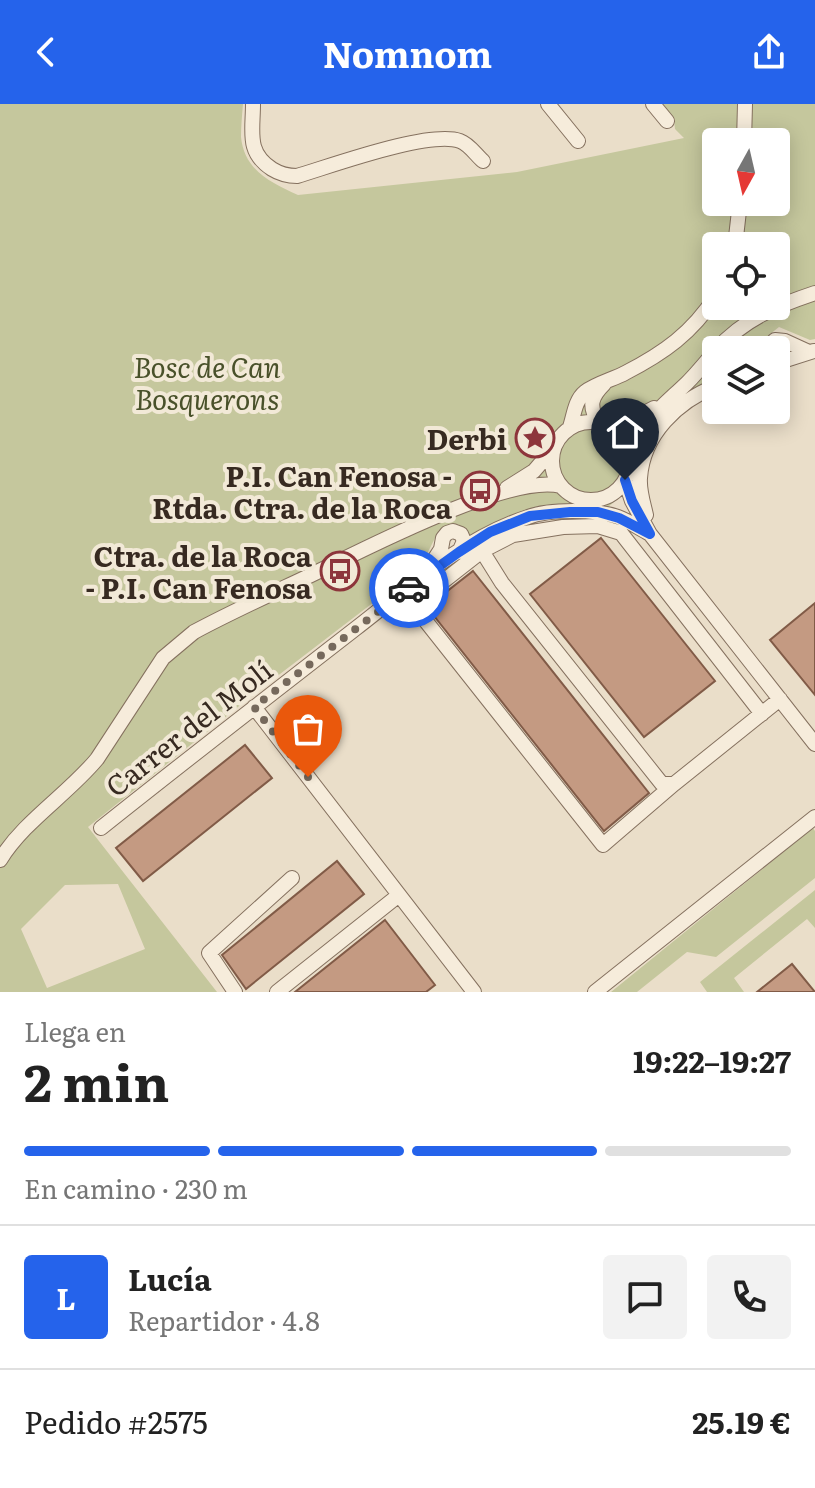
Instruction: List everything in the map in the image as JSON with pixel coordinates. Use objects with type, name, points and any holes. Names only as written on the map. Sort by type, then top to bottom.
[{"type":"street","points":[[253,104],[253,148],[261,162],[287,176],[297,176],[411,142],[452,139],[464,142],[483,161]]},
{"type":"street","points":[[548,104],[578,141]]},
{"type":"street","points":[[653,104],[667,121]]},
{"type":"street","points":[[744,128],[745,104]]},
{"type":"street","points":[[731,336],[763,313],[815,293]]},
{"type":"street","points":[[570,427],[580,398],[585,393],[672,346],[702,316]]},
{"type":"street","points":[[790,343],[812,351]]},
{"type":"street","points":[[790,358],[812,351]]},
{"type":"street","points":[[702,366],[652,415],[635,440],[625,480],[632,501],[650,534],[815,744]]},
{"type":"street","points":[[604,383],[595,393],[593,411],[625,442],[630,457]]},
{"type":"street","points":[[650,534],[640,477],[651,441],[681,404],[702,393]]},
{"type":"street","points":[[497,494],[534,471],[570,427],[587,422],[605,425],[627,422],[665,402]]},
{"type":"street","points":[[553,449],[553,471],[561,486]]},
{"type":"street","points":[[596,499],[612,493],[625,480]]},
{"type":"street","points":[[0,860],[14,839],[75,784],[97,759],[169,651],[208,625],[436,516],[497,494],[538,484],[561,486],[579,497],[621,508],[650,534]]},
{"type":"street","name":"Carrer del Molí","points":[[101,828],[421,578],[490,532],[530,516],[598,512],[619,518],[650,534]]},
{"type":"street","points":[[762,714],[621,533],[598,526],[563,527],[513,535],[482,551],[413,605],[603,845],[674,784],[762,714],[780,699]]},
{"type":"street","name":"Carrer del Molí","points":[[421,578],[433,563],[447,533],[453,531],[461,534],[464,541],[459,552]]},
{"type":"street","points":[[482,551],[502,583],[662,784],[674,784]]},
{"type":"street","points":[[254,707],[399,895],[465,989]]},
{"type":"street","points":[[595,992],[814,816]]},
{"type":"street","points":[[235,992],[209,953],[292,878]]},
{"type":"street","points":[[277,992],[399,895]]},
{"type":"green space","name":"Bosc de Can Bosquerons","points":[[0,104],[243,104],[241,137],[247,158],[260,174],[298,195],[517,172],[684,138],[675,129],[674,119],[663,104],[815,104],[815,287],[790,296],[790,232],[702,232],[702,320],[739,320],[729,328],[761,320],[790,320],[790,308],[815,298],[815,339],[810,340],[779,327],[768,336],[702,336],[702,385],[665,413],[632,486],[606,509],[539,508],[498,521],[469,536],[458,524],[439,530],[421,566],[88,827],[217,992],[0,992]],"holes":[[[118,884],[145,949],[47,988],[21,929],[65,885]]]},
{"type":"green space","points":[[813,828],[815,878],[716,957],[687,952],[637,992],[611,992]]},
{"type":"green space","points":[[815,890],[815,928],[807,919],[734,978],[744,992],[707,992],[700,982]]},
{"type":"building","points":[[601,538],[715,681],[644,737],[530,594]]},
{"type":"building","points":[[473,571],[649,793],[604,831],[427,607]]},
{"type":"building","points":[[815,603],[815,695],[770,640]]},
{"type":"building","points":[[245,745],[272,778],[143,881],[116,848]]},
{"type":"building","points":[[337,861],[364,894],[246,989],[222,955]]},
{"type":"building","points":[[385,920],[435,985],[426,992],[295,992]]},
{"type":"building","points":[[792,964],[815,992],[757,992]]},
{"type":"way so far","points":[[308,777],[254,707],[409,588]]},
{"type":"place","name":"Derbi","points":[[535,438]]},
{"type":"place","name":"P.I. Can Fenosa - Rtda. Ctra. de la Roca","points":[[480,491]]},
{"type":"place","name":"Ctra. de la Roca - P.I. Can Fenosa","points":[[340,571]]},
{"type":"route","points":[[409,588],[490,532],[530,516],[598,512],[619,518],[650,534],[632,501],[625,480]]}]
